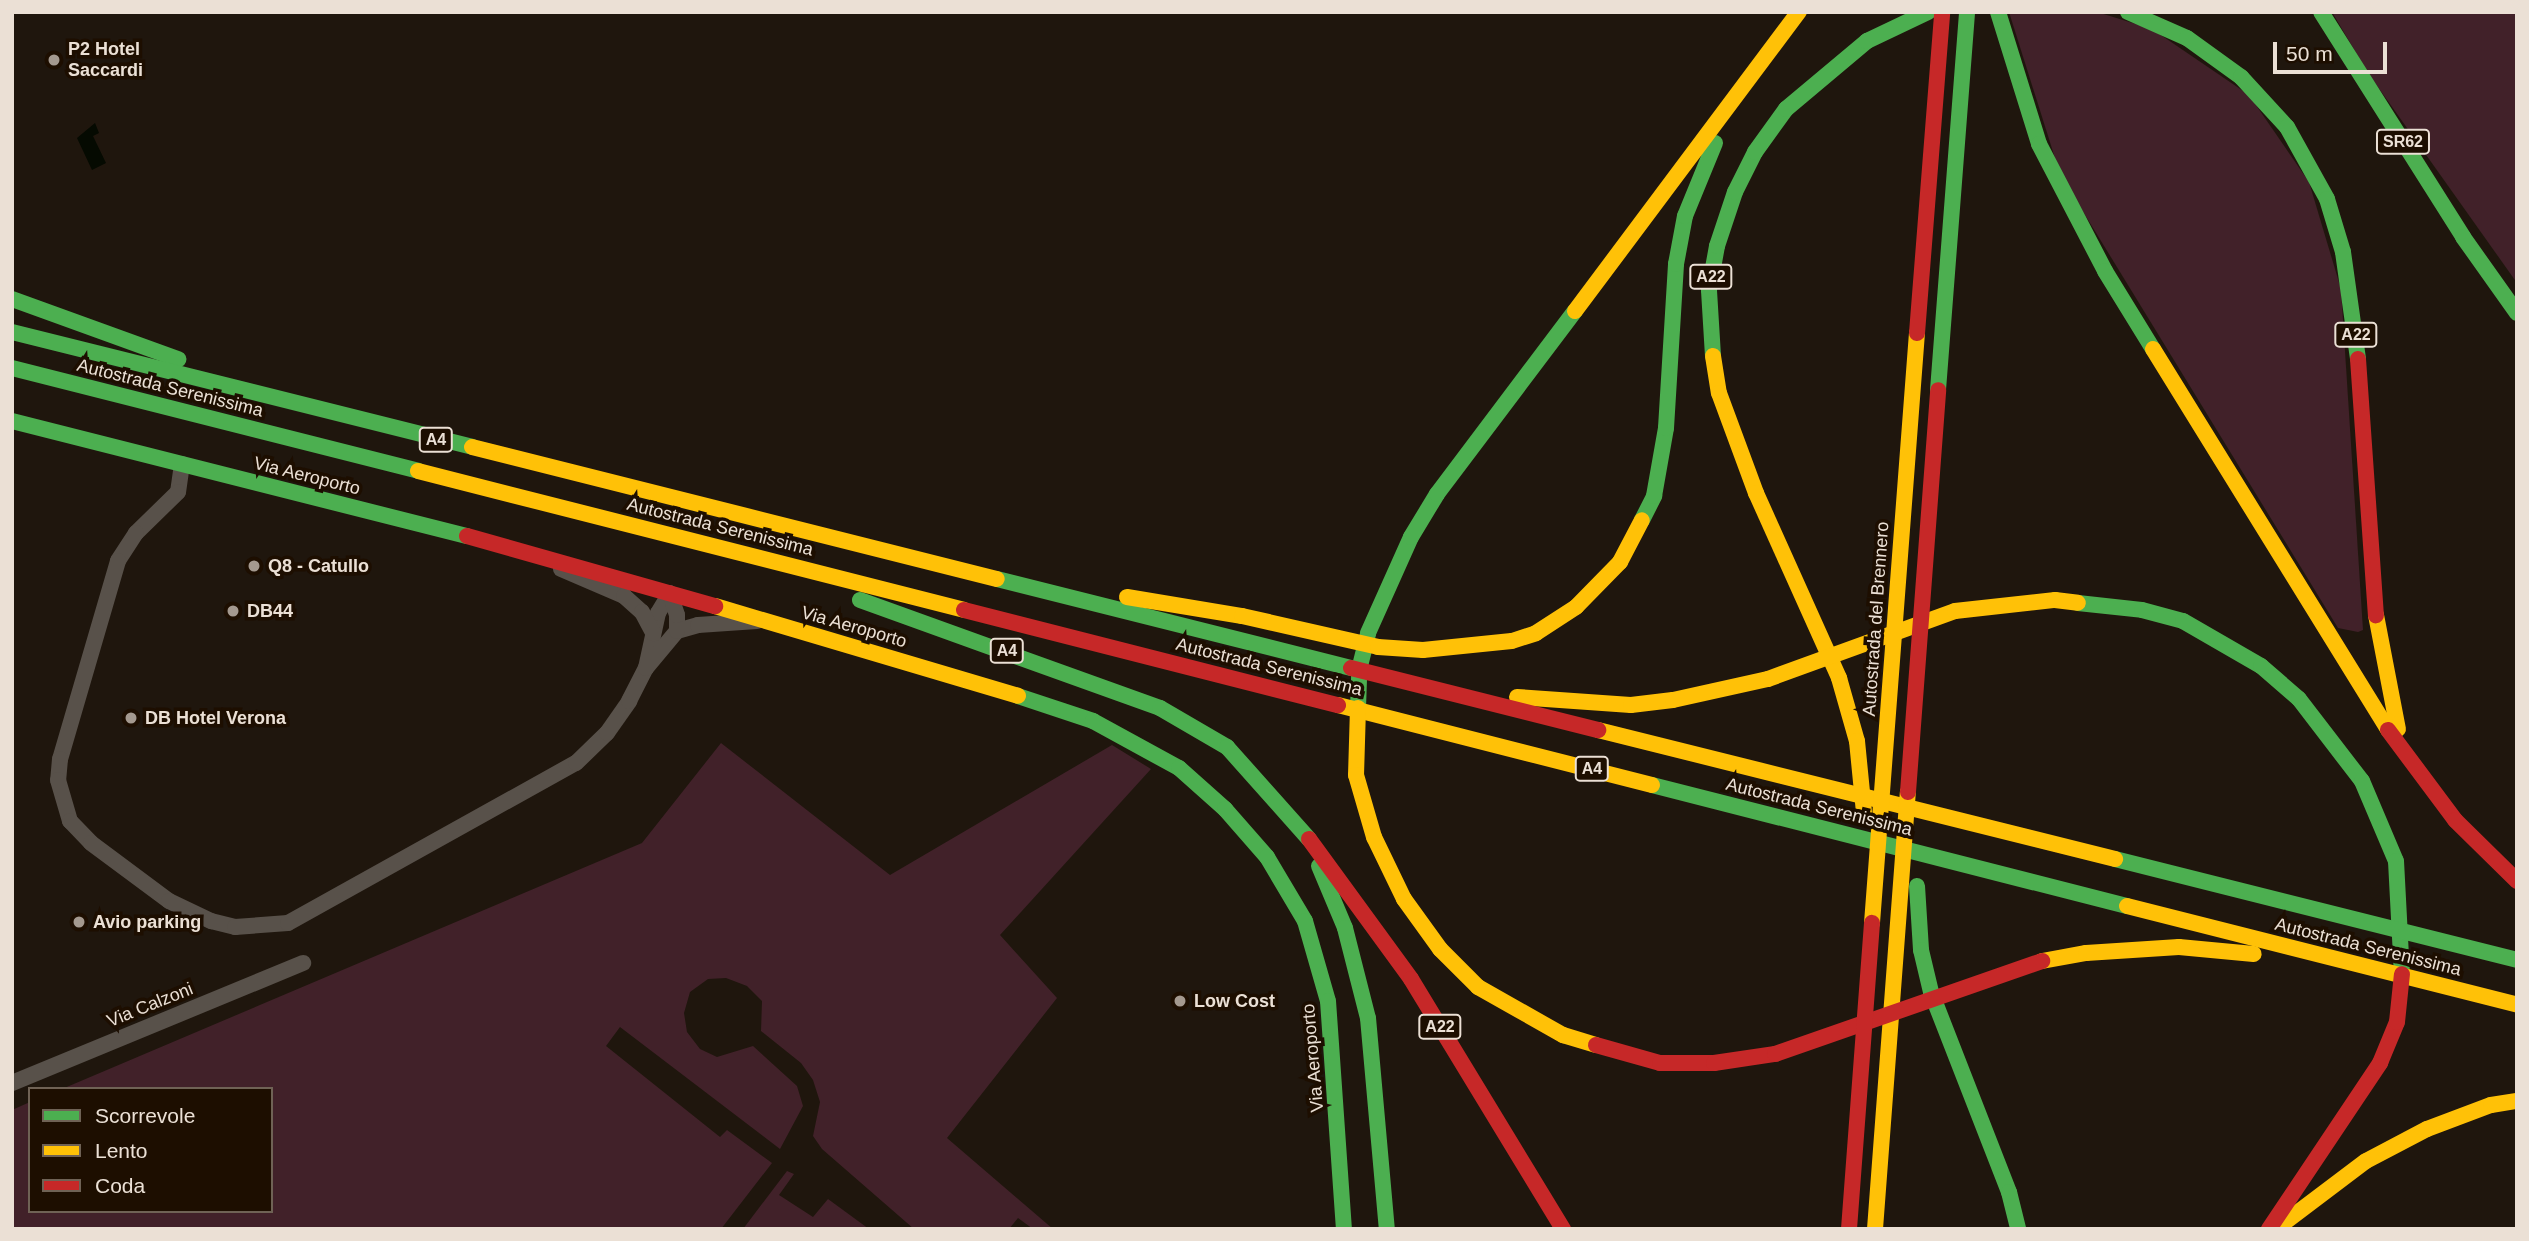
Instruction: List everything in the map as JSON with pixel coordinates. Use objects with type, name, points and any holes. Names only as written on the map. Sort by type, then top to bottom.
[{"type":"main road","points":[[1799,12],[1437,494],[1411,537],[1379,604],[1359,670],[1356,775],[1374,837],[1404,899],[1440,949],[1479,987],[1563,1035],[1660,1063],[1714,1063],[1775,1054],[2037,962],[2136,948],[2239,950],[2414,993],[2517,1007]]},
{"type":"main road","name":"A22","points":[[1871,869],[1859,757],[1848,702],[1816,617],[1766,516],[1719,393],[1709,333],[1712,267],[1745,172],[1786,109],[1867,41],[1928,12]]},
{"type":"main road","name":"Autostrada del Brennero","points":[[1871,869],[1883,775],[1942,12]]},
{"type":"main road","points":[[1875,1229],[1893,995],[1909,874],[1928,547],[1967,12]]},
{"type":"main road","name":"A22","points":[[1998,12],[2003,39],[2039,144],[2079,226],[2385,725],[2407,751],[2455,820],[2517,881]]},
{"type":"main road","name":"A22","points":[[2128,12],[2187,38],[2241,77],[2287,127],[2327,199],[2343,252],[2355,323],[2377,636],[2386,689],[2407,751]]},
{"type":"main road","name":"SR62","points":[[2321,12],[2463,237],[2516,311]]},
{"type":"main road","points":[[860,547],[1242,616],[1399,650],[1488,646],[1536,633],[1602,584],[1644,522],[1667,428],[1676,264],[1685,216],[1697,179],[1745,84]]},
{"type":"main road","points":[[12,299],[169,355],[243,391]]},
{"type":"main road","name":"Autostrada Serenissima","points":[[12,332],[1396,682],[1961,818],[2517,960]]},
{"type":"main road","name":"Autostrada Serenissima","points":[[12,368],[2517,1007]]},
{"type":"main road","name":"Via Aeroporto","points":[[12,421],[525,551],[763,620],[1093,721],[1179,768],[1225,809],[1267,857],[1305,922],[1328,1001],[1344,1229]]},
{"type":"main road","name":"A4","points":[[668,534],[1060,669],[1160,709],[1227,747],[1306,834]]},
{"type":"main road","points":[[1396,682],[1553,702],[1632,705],[1768,679],[1955,611],[2055,600],[2142,610],[2183,621],[2229,645],[2299,699],[2362,781],[2396,861],[2403,908],[2404,958],[2397,1022],[2360,1097],[2269,1229]]},
{"type":"main road","points":[[1306,834],[1345,928],[1368,1018],[1387,1229]]},
{"type":"main road","name":"A22","points":[[1306,834],[1411,979],[1563,1229]]},
{"type":"main road","points":[[1849,1229],[1866,999],[1871,869]]},
{"type":"main road","points":[[1909,874],[1931,992],[1945,1037],[2009,1192],[2018,1229]]},
{"type":"main road","points":[[2278,1229],[2366,1161],[2427,1129],[2491,1105],[2517,1101]]},
{"type":"street","points":[[182,464],[178,492],[136,533],[118,561],[60,758],[58,780],[70,821],[91,843],[187,911],[236,927],[288,923],[576,763],[607,733],[646,668],[677,631],[698,625],[763,620]]},
{"type":"street","points":[[525,551],[624,596],[642,612],[653,633]]},
{"type":"street","points":[[646,668],[653,633],[670,593]]},
{"type":"street","points":[[670,593],[677,615],[677,631]]},
{"type":"street","name":"Via Calzoni","points":[[12,1083],[303,963]]},
{"type":"shaded area","points":[[2009,12],[2097,12],[2152,29],[2249,95],[2309,182],[2341,289],[2363,630],[2358,632],[2338,628],[2060,174]]},
{"type":"shaded area","points":[[2332,12],[2517,12],[2517,283],[2368,73]]},
{"type":"shaded area","points":[[95,123],[99,133],[93,136],[106,163],[92,170],[77,138]]},
{"type":"shaded area","points":[[721,743],[890,875],[1112,745],[1151,769],[1000,935],[1057,998],[947,1138],[1053,1229],[1033,1229],[1018,1218],[1009,1229],[914,1229],[822,1149],[813,1136],[820,1102],[813,1080],[801,1063],[761,1031],[762,1001],[747,986],[726,978],[708,979],[690,992],[684,1013],[687,1032],[700,1049],[717,1057],[753,1046],[797,1086],[803,1106],[780,1149],[620,1027],[606,1046],[720,1137],[727,1130],[772,1163],[721,1229],[12,1229],[12,1110],[28,1103],[28,1213],[273,1213],[273,1087],[67,1087],[642,843]]},
{"type":"shaded area","points":[[787,1171],[794,1174],[779,1195],[813,1217],[828,1199],[869,1229],[743,1229]]},
{"type":"traffic: fast","points":[[1713,356],[1709,290],[1717,246],[1735,192],[1755,152],[1786,109],[1867,41],[1928,12]]},
{"type":"traffic: fast","points":[[1938,390],[1967,12]]},
{"type":"traffic: fast","points":[[1998,12],[2039,144],[2105,271],[2153,349]]},
{"type":"traffic: fast","points":[[2128,12],[2187,38],[2241,77],[2287,127],[2327,199],[2343,252],[2358,359]]},
{"type":"traffic: fast","points":[[2321,12],[2463,237],[2517,313]]},
{"type":"traffic: fast","points":[[1642,520],[1654,496],[1666,428],[1676,264],[1685,216],[1715,143]]},
{"type":"traffic: fast","points":[[12,299],[178,359]]},
{"type":"traffic: fast","points":[[1358,708],[1359,670],[1368,633],[1411,537],[1437,494],[1575,311]]},
{"type":"traffic: fast","points":[[12,332],[472,447]]},
{"type":"traffic: fast","points":[[12,368],[418,471]]},
{"type":"traffic: fast","points":[[12,421],[467,536]]},
{"type":"traffic: fast","points":[[997,579],[1351,668]]},
{"type":"traffic: fast","points":[[860,600],[1160,708],[1227,747],[1309,839]]},
{"type":"traffic: fast","points":[[2078,603],[2142,610],[2183,621],[2261,666],[2299,699],[2362,781],[2396,861],[2402,974]]},
{"type":"traffic: fast","points":[[1018,696],[1093,721],[1179,768],[1225,809],[1267,857],[1305,921],[1328,1001],[1344,1229]]},
{"type":"traffic: fast","points":[[1652,785],[2127,906]]},
{"type":"traffic: fast","points":[[2115,859],[2517,960]]},
{"type":"traffic: fast","points":[[1319,866],[1345,928],[1368,1018],[1387,1229]]},
{"type":"traffic: fast","points":[[1917,886],[1921,950],[1931,992],[2009,1192],[2018,1229]]},
{"type":"traffic: slow","points":[[1575,311],[1799,12]]},
{"type":"traffic: slow","points":[[1872,923],[1917,333]]},
{"type":"traffic: slow","points":[[2153,349],[2388,730]]},
{"type":"traffic: slow","points":[[1713,356],[1719,393],[1756,493],[1839,678],[1857,741],[1864,813]]},
{"type":"traffic: slow","points":[[472,447],[997,579]]},
{"type":"traffic: slow","points":[[418,471],[964,610]]},
{"type":"traffic: slow","points":[[1127,597],[1242,616],[1378,647],[1423,650],[1512,641],[1536,633],[1576,607],[1620,562],[1642,520]]},
{"type":"traffic: slow","points":[[1517,697],[1631,705],[1673,700],[1768,679],[1955,611],[2055,600],[2078,603]]},
{"type":"traffic: slow","points":[[715,606],[1018,696]]},
{"type":"traffic: slow","points":[[2376,615],[2398,729]]},
{"type":"traffic: slow","points":[[1338,705],[1652,785]]},
{"type":"traffic: slow","points":[[1358,708],[1356,775],[1374,837],[1404,899],[1440,949],[1478,987],[1563,1035],[1596,1045]]},
{"type":"traffic: slow","points":[[1598,730],[2115,859]]},
{"type":"traffic: slow","points":[[1875,1229],[1908,792]]},
{"type":"traffic: slow","points":[[2127,906],[2517,1005]]},
{"type":"traffic: slow","points":[[2042,961],[2086,953],[2179,947],[2254,954]]},
{"type":"traffic: slow","points":[[2285,1222],[2366,1161],[2427,1129],[2491,1105],[2517,1101]]},
{"type":"traffic: jam","points":[[1917,333],[1942,12]]},
{"type":"traffic: jam","points":[[2358,359],[2376,615]]},
{"type":"traffic: jam","points":[[1908,792],[1938,390]]},
{"type":"traffic: jam","points":[[467,536],[715,606]]},
{"type":"traffic: jam","points":[[964,610],[1338,705]]},
{"type":"traffic: jam","points":[[1351,668],[1598,730]]},
{"type":"traffic: jam","points":[[2388,730],[2455,820],[2517,881]]},
{"type":"traffic: jam","points":[[1309,839],[1411,979],[1563,1229]]},
{"type":"traffic: jam","points":[[1849,1229],[1872,923]]},
{"type":"traffic: jam","points":[[1596,1045],[1660,1063],[1714,1063],[1775,1054],[2042,961]]},
{"type":"traffic: jam","points":[[2269,1229],[2380,1063],[2397,1022],[2402,974]]},
{"type":"place","name":"P2 Hotel Saccardi","points":[[54,60]]},
{"type":"place","name":"Q8 - Catullo","points":[[254,566]]},
{"type":"place","name":"DB44","points":[[233,611]]},
{"type":"place","name":"DB Hotel Verona","points":[[131,718]]},
{"type":"place","name":"Avio parking","points":[[79,922]]},
{"type":"place","name":"Low Cost","points":[[1180,1001]]}]
